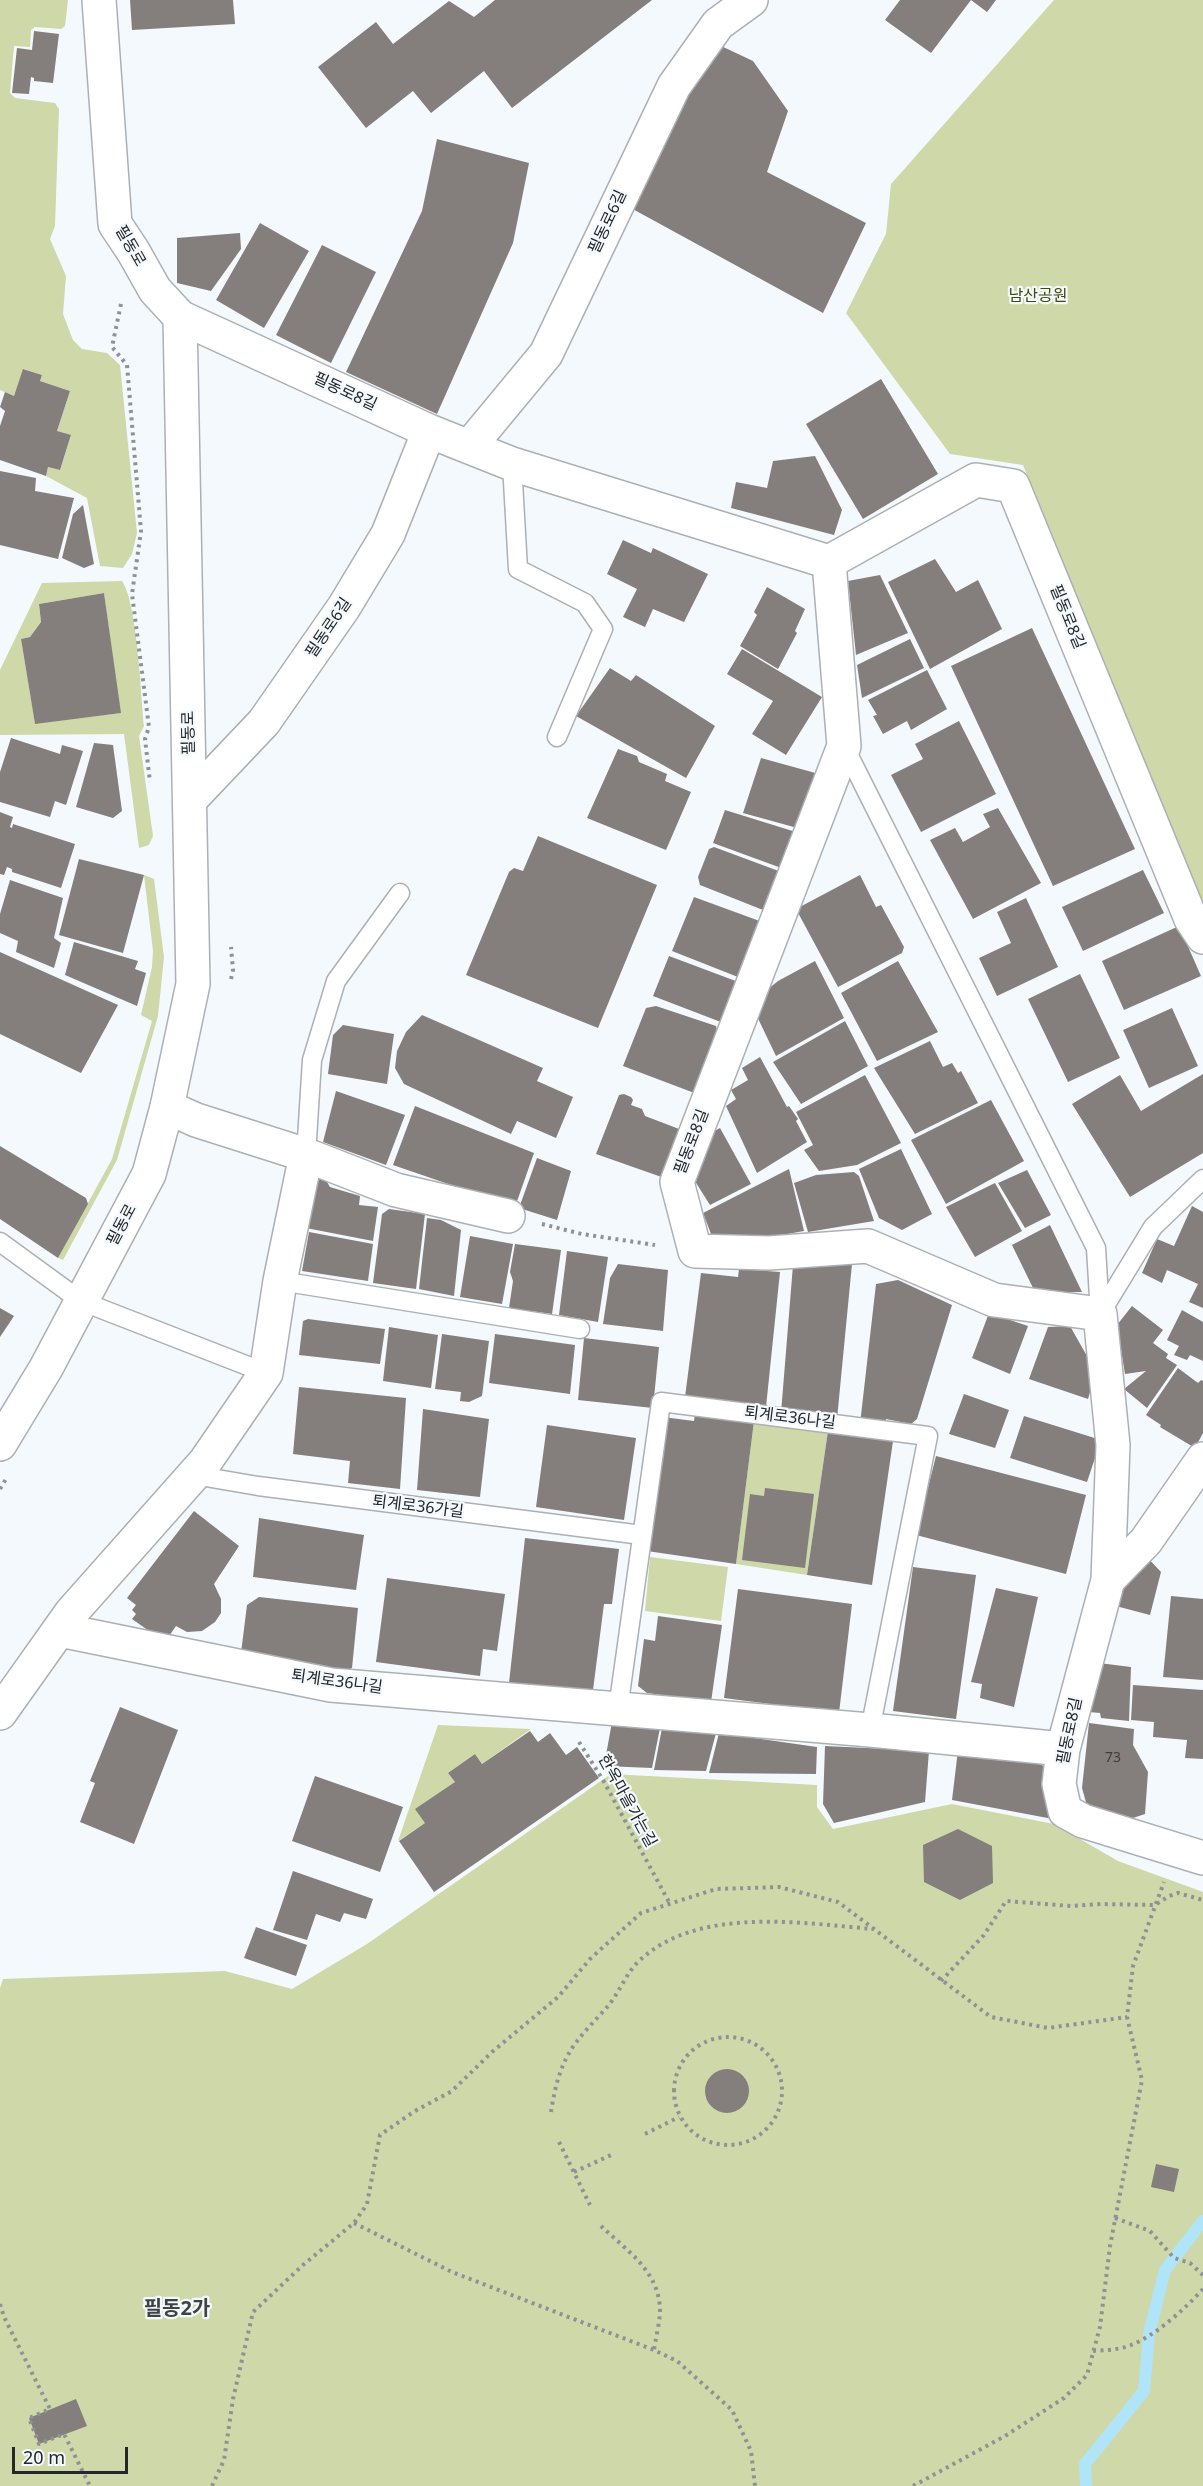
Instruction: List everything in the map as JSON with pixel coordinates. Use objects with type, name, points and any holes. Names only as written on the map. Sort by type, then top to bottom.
[{"type":"street","name":"필동로","points":[[0,1444],[46,1368],[149,1174],[167,1107],[193,984],[180,317],[155,290],[134,251],[115,224],[99,0]]},
{"type":"street","name":"필동로6길","points":[[469,447],[546,354],[674,86],[718,24],[751,0]]},
{"type":"street","name":"필동로8길","points":[[180,317],[429,431],[512,464],[829,562],[976,480],[1012,486],[1191,919],[1203,937]]},
{"type":"street","name":"필동로6길","points":[[190,800],[264,723],[344,607],[388,534],[429,431]]},
{"type":"street","name":"필동로8길","points":[[695,1251],[677,1182],[844,746],[829,562]]},
{"type":"street","points":[[167,1107],[196,1120],[306,1155],[396,1190],[508,1216]]},
{"type":"street","points":[[0,1713],[71,1613],[206,1462],[266,1373],[280,1281],[306,1155]]},
{"type":"street","points":[[695,1251],[769,1253],[868,1246],[994,1300],[1100,1314]]},
{"type":"street","name":"필동로8길","points":[[1100,1314],[1113,1445],[1108,1580],[1063,1749],[1059,1784],[1065,1811],[1083,1821],[1203,1858]]},
{"type":"street","name":"필동로8길","points":[[1108,1580],[1146,1541],[1203,1458]]},
{"type":"street","name":"퇴계로36나길","points":[[60,1630],[331,1685],[870,1730],[1063,1749]]},
{"type":"lane","points":[[512,464],[518,569],[585,603],[603,629],[556,736]]},
{"type":"lane","name":"필동로8길","points":[[844,746],[1096,1248],[1100,1314]]},
{"type":"lane","points":[[306,1155],[312,1060],[336,981],[400,893]]},
{"type":"lane","points":[[1100,1314],[1153,1227],[1203,1179]]},
{"type":"lane","points":[[0,1242],[81,1301],[266,1373]]},
{"type":"lane","points":[[280,1281],[580,1329]]},
{"type":"lane","name":"퇴계로36나길","points":[[618,1709],[661,1402],[928,1436],[870,1730]]},
{"type":"lane","name":"퇴계로36가길","points":[[194,1475],[258,1486],[642,1536]]},
{"type":"path","points":[[134,251],[112,347],[127,365],[141,531],[132,594],[149,727],[145,739],[150,784]]},
{"type":"path","points":[[508,1216],[582,1234],[695,1251]]},
{"type":"path","name":"한옥마을가는길","points":[[582,1706],[578,1740],[603,1780],[670,1904]]},
{"type":"path","points":[[212,2486],[224,2460],[233,2399],[254,2312],[303,2265],[354,2223],[367,2204],[380,2135],[415,2111],[452,2091],[492,2052],[558,1997],[590,1959],[641,1913],[716,1889],[780,1887],[838,1902],[991,2018],[1048,2028],[1127,2017]]},
{"type":"path","points":[[941,1981],[984,1935],[1006,1901],[1071,1906],[1155,1905],[1178,1893],[1203,1900]]},
{"type":"path","points":[[913,2486],[1005,2436],[1064,2398],[1087,2375],[1100,2327],[1115,2218],[1142,2080],[1127,2017],[1134,1966],[1155,1905]]},
{"type":"path","points":[[551,2112],[556,2084],[568,2054],[617,1996],[635,1965],[666,1941],[705,1929],[746,1921],[793,1921],[873,1929]]},
{"type":"path","points":[[725,2037],[746,2040],[765,2051],[777,2068],[782,2089],[779,2110],[768,2129],[750,2141],[729,2146],[709,2143],[691,2131],[678,2117],[673,2094],[676,2072],[687,2054],[704,2042],[725,2037]]},
{"type":"path","points":[[645,2134],[678,2117]]},
{"type":"path","points":[[559,2142],[590,2205]]},
{"type":"path","points":[[574,2172],[611,2155]]},
{"type":"path","points":[[1115,2218],[1150,2231],[1174,2258],[1190,2263],[1203,2275]]},
{"type":"path","points":[[354,2223],[452,2272],[677,2361],[732,2410],[751,2451],[755,2486]]},
{"type":"path","points":[[601,2226],[641,2262],[654,2280],[660,2313],[654,2350]]},
{"type":"path","points":[[1093,2350],[1109,2350],[1132,2345],[1172,2318],[1203,2289]]},
{"type":"path","points":[[0,2304],[4,2317],[50,2409],[29,2418],[39,2444],[64,2434],[90,2486]]},
{"type":"green space","points":[[0,0],[68,0],[65,26],[61,29],[35,27],[31,30],[30,47],[14,46],[10,93],[15,98],[55,103],[59,109],[55,226],[50,239],[66,276],[63,314],[73,340],[82,349],[107,353],[120,365],[137,533],[132,554],[123,568],[100,566],[87,498],[46,476],[48,467],[60,470],[71,436],[57,431],[70,391],[40,381],[42,375],[24,369],[14,396],[0,390]]},
{"type":"green space","name":"남산공원","points":[[1054,0],[1203,0],[1203,901],[1188,877],[1023,465],[950,454],[846,313],[886,234],[891,184]]},
{"type":"green space","points":[[122,581],[127,592],[135,628],[140,672],[144,726],[139,736],[153,836],[149,845],[139,848],[124,734],[0,735],[0,670],[42,583]],"holes":[[[104,593],[120,713],[35,723],[21,639],[30,637],[41,622],[39,604]]]},
{"type":"green space","points":[[144,875],[154,879],[164,957],[158,1016],[117,1160],[63,1260],[58,1258],[112,1159],[152,1021],[141,1015],[152,967],[153,951]]},
{"type":"green space","points":[[754,1421],[828,1431],[807,1575],[736,1564]]},
{"type":"green space","points":[[650,1557],[728,1567],[721,1621],[645,1611]]},
{"type":"green space","points":[[438,1725],[531,1729],[482,1764],[475,1754],[448,1773],[455,1782],[425,1823],[398,1841]]},
{"type":"green space","points":[[611,1774],[817,1785],[817,1807],[833,1829],[952,1804],[1054,1824],[1118,1861],[1203,1892],[1203,2486],[0,2486],[0,1988],[3,1979],[225,1971],[292,1989],[367,1944]]},
{"type":"building","points":[[130,0],[233,0],[235,24],[132,30]]},
{"type":"building","points":[[495,0],[652,0],[512,108],[484,71],[431,113],[413,91],[366,128],[318,67],[376,22],[393,44],[449,1],[474,17]]},
{"type":"building","points":[[900,0],[971,0],[931,53],[885,20]]},
{"type":"building","points":[[971,0],[996,0],[987,12]]},
{"type":"building","points":[[34,31],[59,34],[53,83],[34,81],[31,77],[29,94],[12,93],[17,48],[32,50]]},
{"type":"building","points":[[719,45],[753,61],[788,111],[767,172],[866,223],[823,313],[629,207],[696,70]]},
{"type":"building","points":[[437,139],[529,163],[513,243],[437,414],[346,372],[422,211]]},
{"type":"building","points":[[260,223],[309,251],[264,328],[216,300]]},
{"type":"building","points":[[240,233],[241,249],[211,291],[177,283],[177,238]]},
{"type":"building","points":[[322,245],[376,272],[331,363],[276,335]]},
{"type":"building","points":[[23,369],[42,375],[40,381],[70,391],[57,431],[71,435],[60,470],[48,467],[46,476],[0,460],[0,426],[5,411],[0,407],[5,392],[14,396]]},
{"type":"building","points":[[881,379],[938,474],[863,519],[806,424]]},
{"type":"building","points":[[815,456],[842,510],[834,535],[731,508],[736,482],[767,488],[773,461]]},
{"type":"building","points":[[0,471],[36,478],[35,491],[74,498],[58,559],[0,545]]},
{"type":"building","points":[[83,505],[94,564],[84,568],[62,558],[73,514]]},
{"type":"building","points":[[623,540],[651,553],[653,548],[708,574],[684,622],[653,609],[645,627],[623,617],[637,589],[607,574]]},
{"type":"building","points":[[935,559],[956,592],[978,580],[1002,629],[930,669],[888,582]]},
{"type":"building","points":[[880,575],[908,633],[856,655],[848,581]]},
{"type":"building","points":[[767,587],[805,609],[795,631],[797,633],[778,669],[740,646],[757,615],[754,612]]},
{"type":"building","points":[[104,593],[121,713],[35,724],[21,639],[30,637],[41,622],[39,604]]},
{"type":"building","points":[[1032,628],[1135,849],[1053,886],[951,666]]},
{"type":"building","points":[[910,639],[924,668],[862,698],[857,665]]},
{"type":"building","points":[[742,649],[822,697],[786,755],[752,734],[773,701],[727,674]]},
{"type":"building","points":[[610,668],[631,681],[636,675],[715,726],[686,778],[576,716]]},
{"type":"building","points":[[927,670],[947,709],[911,730],[907,721],[883,734],[873,716],[877,715],[868,700]]},
{"type":"building","points":[[959,721],[996,794],[921,832],[891,775],[923,759],[915,744]]},
{"type":"building","points":[[11,738],[60,754],[62,745],[83,751],[66,805],[55,801],[50,817],[0,802],[0,772]]},
{"type":"building","points":[[94,743],[113,745],[122,811],[113,818],[76,807]]},
{"type":"building","points":[[618,749],[637,756],[639,762],[667,774],[665,781],[691,792],[666,850],[587,818]]},
{"type":"building","points":[[761,758],[819,774],[801,829],[743,813]]},
{"type":"building","points":[[998,808],[1041,883],[973,919],[930,840],[955,828],[963,842],[990,827],[983,814]]},
{"type":"building","points":[[725,810],[799,833],[784,869],[713,843]]},
{"type":"building","points":[[0,812],[13,817],[10,827],[12,828],[13,824],[75,844],[61,888],[12,872],[12,869],[7,867],[4,875],[0,874]]},
{"type":"building","points":[[538,836],[657,885],[598,1028],[466,975],[509,872],[514,868],[523,871]]},
{"type":"building","points":[[714,847],[784,873],[768,912],[700,885],[698,877],[709,849]]},
{"type":"building","points":[[79,859],[144,875],[123,953],[59,935]]},
{"type":"building","points":[[1143,870],[1164,913],[1083,951],[1062,907]]},
{"type":"building","points":[[860,875],[876,907],[881,905],[904,947],[902,953],[838,987],[796,909]]},
{"type":"building","points":[[10,880],[63,898],[54,938],[61,943],[54,968],[16,952],[18,941],[0,933],[0,914]]},
{"type":"building","points":[[694,897],[765,923],[743,979],[672,951]]},
{"type":"building","points":[[1026,898],[1058,967],[997,996],[979,958],[1011,943],[997,912]]},
{"type":"building","points":[[1179,926],[1201,976],[1124,1010],[1102,961]]},
{"type":"building","points":[[74,942],[138,961],[135,969],[146,973],[137,1006],[65,975]]},
{"type":"building","points":[[0,952],[118,1005],[81,1073],[0,1034]]},
{"type":"building","points":[[669,956],[741,983],[726,1024],[653,996]]},
{"type":"building","points":[[815,961],[844,1018],[776,1056],[753,1008],[763,993],[778,981]]},
{"type":"building","points":[[898,961],[938,1032],[877,1061],[841,993]]},
{"type":"building","points":[[1080,974],[1120,1058],[1068,1082],[1028,999]]},
{"type":"building","points":[[656,1006],[716,1026],[719,1038],[697,1094],[623,1066],[646,1008]]},
{"type":"building","points":[[1172,1008],[1198,1066],[1149,1088],[1123,1030]]},
{"type":"building","points":[[422,1015],[543,1068],[537,1081],[573,1097],[556,1138],[517,1121],[511,1134],[404,1084],[395,1068],[397,1051],[406,1032]]},
{"type":"building","points":[[845,1021],[868,1066],[801,1104],[773,1062]]},
{"type":"building","points":[[343,1025],[394,1034],[387,1084],[328,1074],[333,1035]]},
{"type":"building","points":[[930,1041],[943,1067],[952,1063],[958,1073],[961,1071],[978,1103],[915,1134],[874,1068]]},
{"type":"building","points":[[760,1057],[787,1107],[789,1106],[798,1119],[796,1121],[807,1142],[757,1173],[726,1106],[736,1099],[731,1090],[748,1080],[742,1068]]},
{"type":"building","points":[[1203,1074],[1203,1153],[1130,1197],[1072,1104],[1120,1075],[1141,1111]]},
{"type":"building","points":[[865,1075],[901,1143],[857,1165],[819,1171],[804,1150],[813,1145],[796,1112]]},
{"type":"building","points":[[336,1091],[405,1115],[386,1165],[323,1142]]},
{"type":"building","points":[[624,1094],[631,1097],[633,1100],[631,1105],[642,1109],[645,1116],[687,1132],[670,1180],[596,1154],[619,1095]]},
{"type":"building","points":[[991,1100],[1024,1161],[946,1204],[911,1140]]},
{"type":"building","points":[[415,1106],[534,1153],[515,1207],[393,1165]]},
{"type":"building","points":[[720,1128],[751,1184],[710,1205],[693,1178],[707,1135]]},
{"type":"building","points":[[0,1146],[86,1198],[88,1204],[58,1258],[0,1219]]},
{"type":"building","points":[[901,1149],[932,1214],[902,1230],[879,1218],[859,1169]]},
{"type":"building","points":[[537,1158],[571,1171],[557,1220],[519,1208]]},
{"type":"building","points":[[789,1169],[804,1231],[716,1247],[703,1213]]},
{"type":"building","points":[[1027,1170],[1051,1215],[1025,1228],[998,1183]]},
{"type":"building","points":[[854,1172],[859,1176],[874,1221],[808,1232],[794,1183],[816,1175]]},
{"type":"building","points":[[313,1177],[327,1182],[330,1187],[360,1196],[359,1205],[378,1207],[373,1241],[306,1228]]},
{"type":"building","points":[[995,1183],[1022,1231],[975,1257],[946,1207]]},
{"type":"building","points":[[1192,1206],[1203,1212],[1203,1308],[1189,1302],[1198,1284],[1167,1270],[1162,1283],[1142,1273],[1157,1239],[1174,1246]]},
{"type":"building","points":[[389,1209],[425,1214],[416,1289],[373,1283],[382,1214]]},
{"type":"building","points":[[427,1218],[441,1220],[461,1230],[454,1296],[419,1289]]},
{"type":"building","points":[[1050,1225],[1082,1292],[1035,1292],[1012,1245]]},
{"type":"building","points":[[309,1232],[373,1244],[368,1281],[302,1271]]},
{"type":"building","points":[[470,1236],[513,1244],[502,1304],[460,1297]]},
{"type":"building","points":[[515,1244],[561,1250],[552,1314],[509,1308],[513,1281],[510,1272]]},
{"type":"building","points":[[567,1251],[608,1257],[598,1322],[559,1315]]},
{"type":"building","points":[[618,1264],[668,1270],[663,1331],[603,1324],[610,1278]]},
{"type":"building","points":[[852,1264],[837,1419],[781,1413],[793,1265]]},
{"type":"building","points":[[739,1269],[780,1272],[766,1407],[685,1397],[701,1273],[738,1277]]},
{"type":"building","points":[[898,1280],[952,1305],[917,1419],[911,1424],[886,1419],[884,1427],[860,1424],[876,1284]]},
{"type":"building","points":[[1132,1306],[1163,1330],[1153,1343],[1168,1354],[1166,1358],[1177,1365],[1147,1408],[1124,1389],[1146,1371],[1125,1374],[1117,1325]]},
{"type":"building","points":[[0,1308],[14,1316],[0,1337]]},
{"type":"building","points":[[1182,1310],[1203,1322],[1203,1361],[1190,1355],[1187,1360],[1174,1355],[1179,1346],[1167,1340]]},
{"type":"building","points":[[989,1313],[1028,1326],[1010,1374],[972,1358]]},
{"type":"building","points":[[308,1319],[385,1329],[380,1364],[299,1355],[303,1321]]},
{"type":"building","points":[[1070,1326],[1096,1372],[1088,1399],[1029,1379],[1048,1327]]},
{"type":"building","points":[[389,1327],[438,1335],[431,1388],[383,1381]]},
{"type":"building","points":[[442,1334],[489,1341],[482,1396],[469,1402],[460,1401],[461,1392],[435,1389]]},
{"type":"building","points":[[495,1334],[575,1345],[570,1394],[489,1383]]},
{"type":"building","points":[[584,1338],[659,1347],[653,1408],[578,1400]]},
{"type":"building","points":[[1178,1368],[1198,1383],[1203,1381],[1203,1433],[1195,1448],[1160,1427],[1161,1425],[1146,1415]]},
{"type":"building","points":[[299,1387],[406,1398],[400,1489],[348,1483],[350,1461],[293,1454]]},
{"type":"building","points":[[964,1394],[1009,1410],[995,1448],[949,1434]]},
{"type":"building","points":[[423,1409],[489,1419],[480,1497],[417,1490]]},
{"type":"building","points":[[695,1413],[754,1421],[736,1564],[647,1551],[663,1417],[694,1421]]},
{"type":"building","points":[[1024,1416],[1101,1440],[1087,1482],[1010,1458]]},
{"type":"building","points":[[547,1425],[636,1438],[624,1520],[536,1507]]},
{"type":"building","points":[[828,1431],[893,1441],[872,1585],[807,1575]]},
{"type":"building","points":[[936,1456],[1086,1495],[1066,1574],[916,1535]]},
{"type":"building","points":[[765,1488],[814,1494],[805,1568],[742,1560],[750,1494],[764,1496]]},
{"type":"building","points":[[194,1511],[239,1546],[214,1584],[221,1599],[221,1613],[215,1622],[202,1631],[187,1632],[176,1626],[167,1639],[159,1638],[132,1619],[136,1614],[132,1610],[136,1605],[127,1598]]},
{"type":"building","points":[[259,1518],[364,1535],[356,1590],[253,1577]]},
{"type":"building","points":[[525,1538],[619,1549],[612,1604],[604,1604],[593,1690],[582,1699],[508,1692]]},
{"type":"building","points":[[1144,1554],[1161,1572],[1150,1615],[1112,1605]]},
{"type":"building","points":[[913,1567],[976,1575],[956,1719],[893,1711]]},
{"type":"building","points":[[387,1578],[505,1594],[497,1651],[483,1649],[480,1676],[376,1662]]},
{"type":"building","points":[[996,1588],[1038,1597],[1014,1707],[980,1698],[982,1684],[971,1682]]},
{"type":"building","points":[[738,1589],[852,1604],[839,1713],[724,1698]]},
{"type":"building","points":[[1171,1596],[1203,1599],[1203,1680],[1163,1677]]},
{"type":"building","points":[[259,1597],[358,1608],[352,1668],[329,1678],[240,1661],[247,1605]]},
{"type":"building","points":[[658,1616],[722,1625],[711,1702],[647,1693],[638,1686],[644,1639],[655,1641]]},
{"type":"building","points":[[1091,1662],[1131,1667],[1129,1721],[1101,1718],[1100,1713],[1089,1712]]},
{"type":"building","points":[[1133,1685],[1203,1690],[1203,1759],[1185,1758],[1187,1740],[1153,1737],[1154,1722],[1131,1720]]},
{"type":"building","points":[[120,1707],[178,1730],[134,1844],[80,1822],[95,1783],[90,1781]]},
{"type":"building","points":[[612,1722],[660,1728],[652,1768],[604,1766]]},
{"type":"building","points":[[1089,1723],[1134,1729],[1133,1745],[1148,1772],[1145,1814],[1133,1818],[1087,1806],[1082,1788]]},
{"type":"building","points":[[662,1728],[716,1733],[706,1771],[654,1770]]},
{"type":"building","points":[[530,1731],[538,1742],[550,1733],[566,1755],[577,1747],[599,1778],[434,1892],[399,1841],[425,1823],[415,1809],[455,1782],[448,1773],[475,1754],[482,1764]]},
{"type":"building","points":[[719,1733],[817,1747],[816,1774],[709,1773]]},
{"type":"building","points":[[825,1746],[929,1751],[925,1802],[834,1823],[823,1804]]},
{"type":"building","points":[[958,1750],[1029,1758],[1047,1768],[1053,1819],[952,1800]]},
{"type":"building","points":[[315,1776],[403,1807],[380,1872],[292,1841]]},
{"type":"building","points":[[958,1829],[992,1846],[993,1883],[960,1900],[924,1882],[923,1845]]},
{"type":"building","points":[[293,1871],[373,1899],[366,1919],[344,1913],[340,1922],[316,1914],[307,1940],[273,1930]]},
{"type":"building","points":[[256,1927],[307,1945],[296,1976],[244,1958]]},
{"type":"building","points":[[727,2069],[736,2070],[743,2075],[748,2082],[748,2100],[743,2107],[736,2112],[727,2113],[718,2112],[711,2107],[706,2100],[705,2091],[706,2082],[711,2075],[718,2070]]},
{"type":"building","points":[[1156,2164],[1179,2169],[1174,2192],[1151,2187]]},
{"type":"building","points":[[76,2399],[87,2426],[39,2444],[29,2418]]},
{"type":"waterway","points":[[1086,2486],[1085,2464],[1144,2391],[1149,2334],[1165,2270],[1203,2221]]},
{"type":"district","name":"필동2가","points":[[177,2309]]}]
